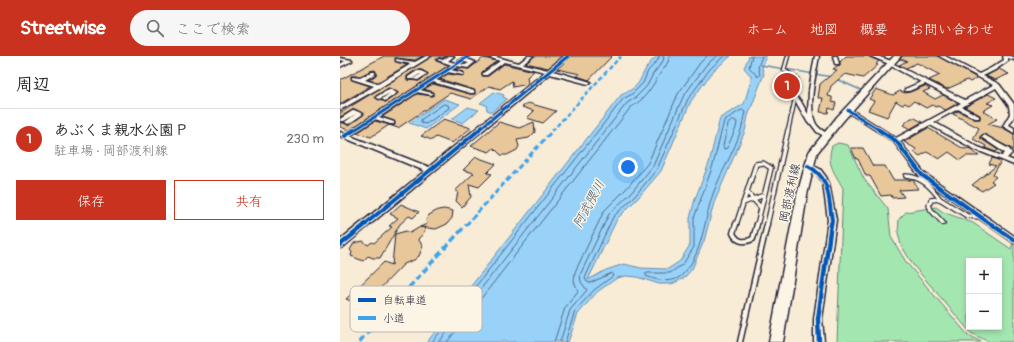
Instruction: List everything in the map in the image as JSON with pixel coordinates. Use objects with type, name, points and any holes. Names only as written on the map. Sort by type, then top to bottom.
[{"type":"main road","name":"岡部渡利線","points":[[776,342],[802,195],[808,166],[813,152],[848,110],[894,61]]},
{"type":"street","points":[[340,108],[429,56]]},
{"type":"street","points":[[445,59],[451,56]]},
{"type":"street","points":[[342,135],[360,126],[469,56]]},
{"type":"street","points":[[487,56],[502,58],[588,82]]},
{"type":"street","points":[[520,64],[531,56]]},
{"type":"street","points":[[340,245],[568,56]]},
{"type":"street","points":[[817,56],[810,106],[813,122],[818,130]]},
{"type":"street","points":[[834,56],[837,63]]},
{"type":"street","points":[[872,56],[894,61],[925,82],[966,103]]},
{"type":"street","points":[[941,56],[997,85],[1013,107],[1013,114],[1006,126],[1014,132]]},
{"type":"street","points":[[980,75],[1003,64],[1006,60],[1006,56],[1014,59]]},
{"type":"street","points":[[340,58],[350,61],[340,66]]},
{"type":"street","points":[[485,74],[502,58]]},
{"type":"street","points":[[445,59],[466,67],[473,62],[463,60]]},
{"type":"street","points":[[398,60],[415,64]]},
{"type":"street","points":[[447,70],[461,74]]},
{"type":"street","points":[[360,80],[373,73]]},
{"type":"street","points":[[354,78],[379,86]]},
{"type":"street","points":[[416,79],[430,81],[472,92]]},
{"type":"street","points":[[907,90],[925,82]]},
{"type":"street","points":[[896,141],[931,123],[997,85]]},
{"type":"street","points":[[416,90],[430,94]]},
{"type":"street","points":[[385,99],[396,103]]},
{"type":"street","points":[[795,99],[798,101],[812,126],[827,136]]},
{"type":"street","points":[[959,107],[977,117]]},
{"type":"street","points":[[848,110],[896,141],[922,175],[1014,240]]},
{"type":"street","points":[[374,117],[392,123]]},
{"type":"street","points":[[348,122],[360,126]]},
{"type":"street","points":[[931,123],[976,148],[1014,163]]},
{"type":"street","points":[[342,135],[430,170]]},
{"type":"street","points":[[984,136],[1010,153],[1003,158]]},
{"type":"street","points":[[808,166],[818,171],[826,183],[832,220],[819,312],[819,342]]},
{"type":"lane","points":[[740,342],[795,99],[797,79],[784,70],[788,56]]},
{"type":"lane","points":[[763,163],[767,164],[771,168],[764,195],[753,238],[746,242],[740,241],[734,237],[733,233],[756,164],[763,163]]},
{"type":"lane","points":[[906,176],[914,175],[926,183],[940,199],[968,216],[983,218]]},
{"type":"lane","points":[[747,192],[761,208]]},
{"type":"lane","points":[[743,203],[764,195]]},
{"type":"lane","points":[[940,199],[935,198],[931,200],[929,205],[930,210],[943,223]]},
{"type":"green space","points":[[838,143],[848,145],[864,179],[888,209],[891,237],[906,262],[967,334],[981,342],[837,342],[843,188],[830,163],[830,152],[832,146]]},
{"type":"green space","points":[[936,207],[943,212],[973,223],[1011,249],[1014,239],[1014,342],[989,342],[971,333],[968,330],[1002,330],[1002,258],[966,258],[966,327],[913,265],[901,245],[898,233],[899,219],[906,212]]},
{"type":"water","name":"阿武隈川","points":[[657,56],[731,56],[713,71],[691,101],[661,171],[637,199],[617,219],[588,280],[606,270],[624,264],[641,268],[668,269],[680,261],[690,245],[690,218],[695,199],[709,163],[720,118],[744,104],[752,77],[744,68],[749,56],[766,56],[762,68],[764,74],[748,116],[745,131],[714,203],[704,241],[692,269],[684,278],[672,284],[659,284],[637,277],[626,276],[617,278],[597,292],[578,314],[568,342],[427,342],[435,332],[482,332],[482,286],[471,286],[621,95],[639,83],[645,70]]},
{"type":"water","points":[[494,92],[504,95],[503,97],[507,99],[492,112],[487,110],[486,105],[480,103]]},
{"type":"water","points":[[444,99],[460,104],[426,129],[409,123]]},
{"type":"water","points":[[468,107],[479,110],[463,123],[452,119]]},
{"type":"building","points":[[384,56],[423,56],[415,60],[395,58],[396,62],[407,65],[378,82],[369,80],[376,75],[375,70],[360,76],[351,76],[352,80],[370,86],[340,104],[340,80]]},
{"type":"building","points":[[432,56],[446,56],[443,58],[438,58],[436,61],[449,65],[349,130],[340,127],[340,122],[349,125],[364,114],[355,109],[340,117],[340,113]],"holes":[[[416,70],[422,70],[428,74],[419,81],[407,80],[407,76]],[[388,88],[398,93],[386,102],[375,97]]]},
{"type":"building","points":[[534,56],[563,56],[548,68],[526,63]]},
{"type":"building","points":[[571,56],[612,56],[589,80],[577,76],[580,74],[557,69]]},
{"type":"building","points":[[846,56],[868,56],[879,61],[876,64],[878,65],[863,78],[845,74],[831,86],[828,96],[832,97],[832,102],[836,103],[834,110],[829,108],[828,113],[820,112],[823,98],[818,98],[820,84],[837,70],[833,69],[840,65],[840,62]]},
{"type":"building","points":[[902,56],[938,56],[977,78],[970,82],[967,80],[947,89],[929,80],[940,75],[917,63],[906,68],[899,65],[907,61],[900,59]]},
{"type":"building","points":[[483,58],[497,61],[482,72],[483,76],[488,76],[504,64],[534,71],[527,77],[528,84],[513,87],[512,81],[500,89],[489,86],[471,99],[450,93],[398,128],[389,125],[371,137],[357,133],[375,121],[395,125],[394,121],[382,117],[417,94],[433,96],[433,92],[424,89],[433,84],[475,94],[474,90],[440,79],[448,74],[464,76],[464,72],[455,69],[469,69]]},
{"type":"building","points":[[999,69],[1009,74],[995,80],[986,76]]},
{"type":"building","points":[[925,86],[930,89],[923,92],[935,99],[943,95],[958,103],[946,110],[932,105],[926,108],[914,101],[909,105],[905,103],[902,105],[896,101],[887,117],[868,110],[874,101],[869,99],[876,89],[893,95],[900,91],[905,93],[910,92]]},
{"type":"building","points":[[988,94],[996,98],[987,103],[993,105],[983,111],[997,119],[988,124],[1003,128],[1014,134],[1014,150],[983,134],[980,138],[998,150],[996,152],[985,148],[986,146],[973,139],[979,128],[953,114],[958,111],[974,119],[980,119],[980,115],[965,107]]},
{"type":"building","points":[[528,103],[556,111],[543,123],[527,118],[534,111],[522,107]]},
{"type":"building","points":[[911,118],[915,118],[922,122],[910,129],[903,125]]},
{"type":"building","points":[[444,119],[471,128],[452,143],[436,137],[432,140],[421,136]]},
{"type":"building","points":[[499,122],[519,128],[534,122],[535,132],[529,138],[517,140],[519,146],[517,150],[507,155],[501,155],[494,148],[489,152],[471,146]]},
{"type":"building","points":[[928,128],[964,149],[969,148],[979,156],[966,156],[960,160],[949,152],[939,159],[927,152],[920,156],[914,152],[916,149],[904,142]]},
{"type":"building","points":[[851,148],[863,148],[873,166],[885,166],[893,180],[913,180],[918,189],[899,190],[904,197],[892,198],[891,195],[881,196],[870,176],[866,176]]},
{"type":"building","points":[[476,157],[496,164],[487,173],[492,174],[479,187],[469,184],[471,197],[462,207],[456,201],[458,192],[455,191],[474,173],[463,170]]},
{"type":"building","points":[[992,158],[1001,161],[993,175],[996,177],[991,181],[994,183],[982,191],[972,185],[996,166],[989,164]]},
{"type":"building","points":[[401,204],[419,212],[413,218],[409,216],[400,224],[380,258],[368,256],[363,261],[351,256],[352,252],[350,250],[354,243],[363,241],[368,245],[372,242],[374,243],[392,227],[389,226],[398,218],[390,214]]},
{"type":"building","points":[[444,209],[453,211],[452,218],[447,224],[436,229],[420,227],[427,224],[426,220],[429,215],[438,210]]},
{"type":"building","points":[[420,227],[426,228],[418,239],[423,246],[419,256],[404,264],[383,286],[359,286],[384,262],[392,265],[395,234],[406,231],[410,233]]},
{"type":"building","points":[[350,295],[350,301],[346,299]]},
{"type":"waterway","points":[[761,65],[832,77]]},
{"type":"waterway","points":[[836,79],[863,91]]},
{"type":"marked path","points":[[410,286],[621,56]]},
{"type":"marked path","points":[[359,342],[368,332]]},
{"type":"cycle path","points":[[345,136],[469,56]]},
{"type":"cycle path","points":[[340,245],[568,56]]},
{"type":"cycle path","points":[[848,110],[896,141],[922,175],[1014,240]]},
{"type":"cycle path","points":[[808,166],[818,171],[826,183],[832,220],[818,319],[819,342]]},
{"type":"place","name":"あぶくま親水公園Ｐ","points":[[787,86]]}]
